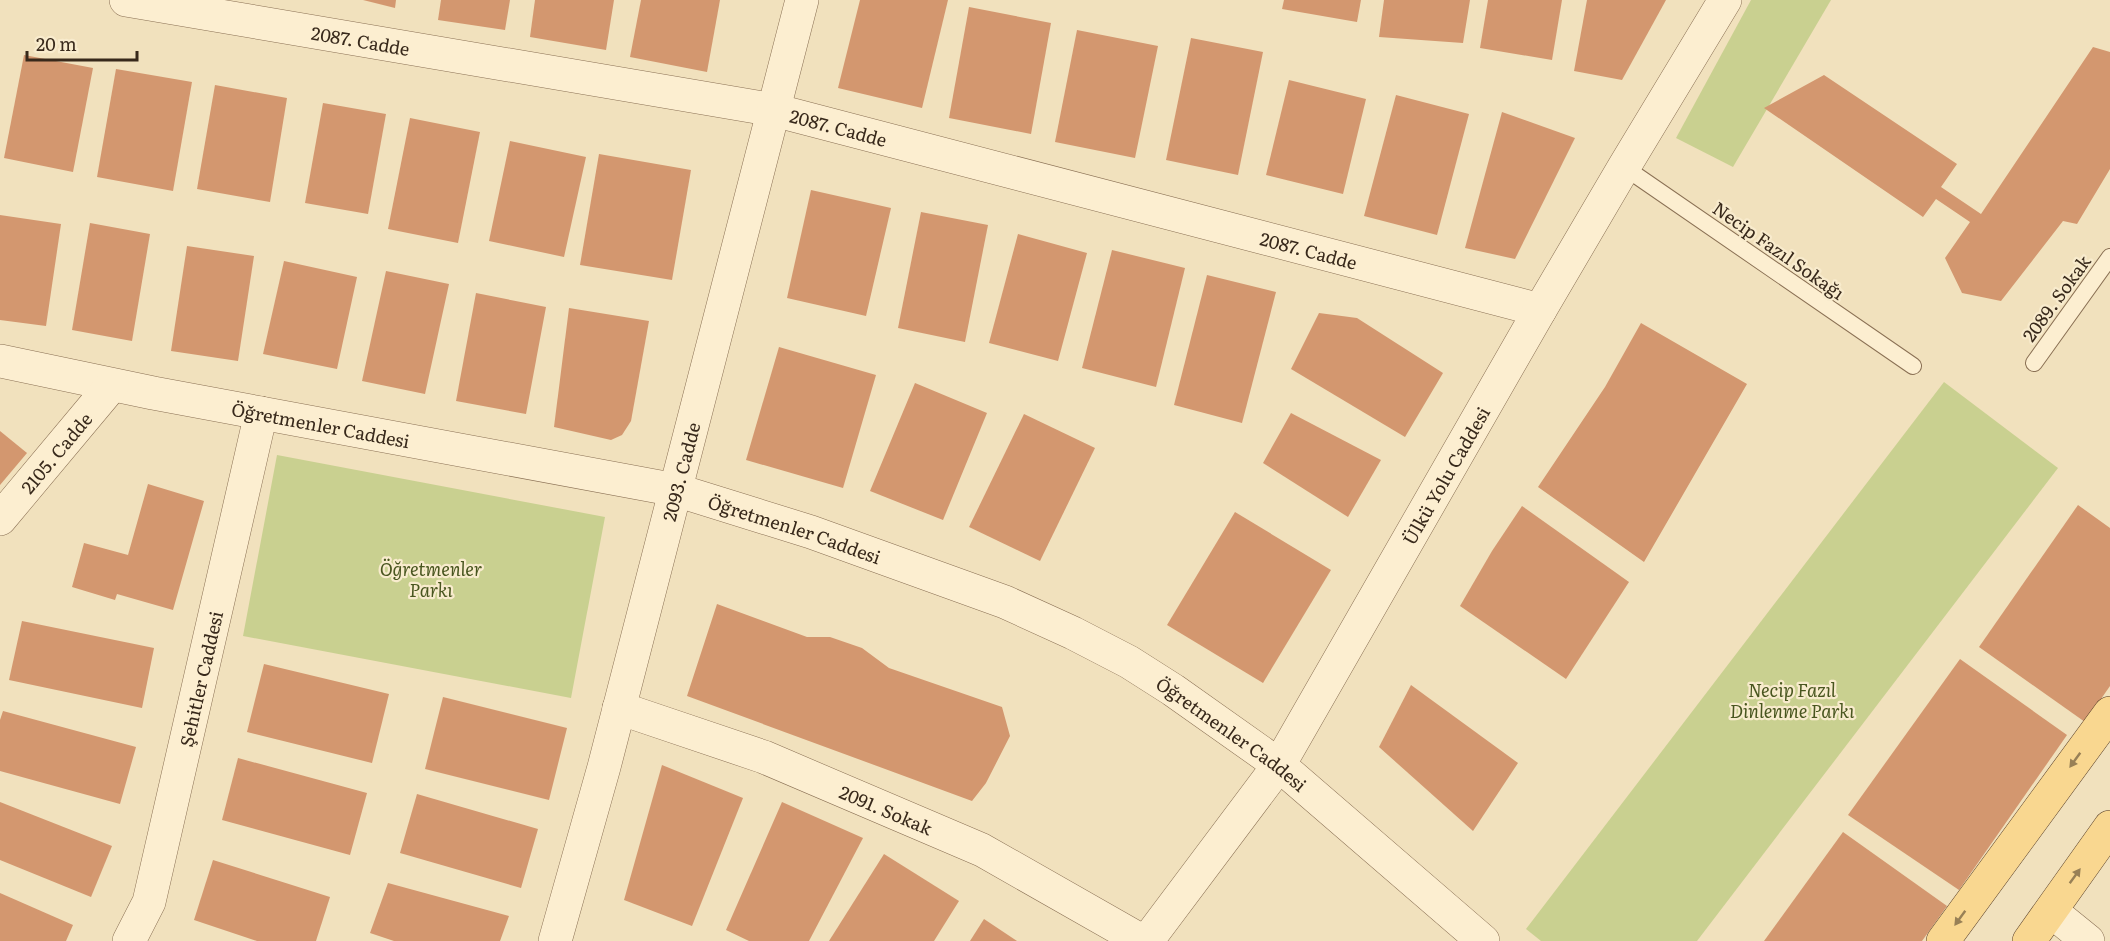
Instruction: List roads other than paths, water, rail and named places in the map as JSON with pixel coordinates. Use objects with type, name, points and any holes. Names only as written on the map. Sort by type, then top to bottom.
[{"type":"main road","points":[[1943,941],[2110,713]]},
{"type":"main road","points":[[2029,941],[2110,827]]},
{"type":"street","name":"2087. Cadde","points":[[126,0],[774,110],[1540,310]]},
{"type":"street","name":"2093. Cadde","points":[[555,941],[619,708],[802,0]]},
{"type":"street","name":"Ülkü Yolu Caddesi","points":[[1147,941],[1279,765],[1540,310],[1725,0]]},
{"type":"street","name":"Öğretmenler Caddesi","points":[[0,361],[112,385],[676,490],[822,535],[1005,602],[1129,662],[1173,690],[1279,765],[1483,941]]},
{"type":"street","name":"2105. Cadde","points":[[0,519],[112,385]]},
{"type":"street","name":"Şehitler Caddesi","points":[[129,941],[149,902],[261,413]]},
{"type":"street","name":"2091. Sokak","points":[[619,708],[764,757],[982,850],[1142,941]]},
{"type":"street","points":[[2051,910],[2088,941]]},
{"type":"lane","name":"Necip Fazıl Sokağı","points":[[1624,167],[1913,366]]},
{"type":"lane","name":"2089. Sokak","points":[[2034,363],[2110,257]]},
{"type":"park label","name":"Öğretmenler Parkı","points":[[431,578]]},
{"type":"park label","name":"Necip Fazıl Dinlenme Parkı","points":[[1792,699]]}]
